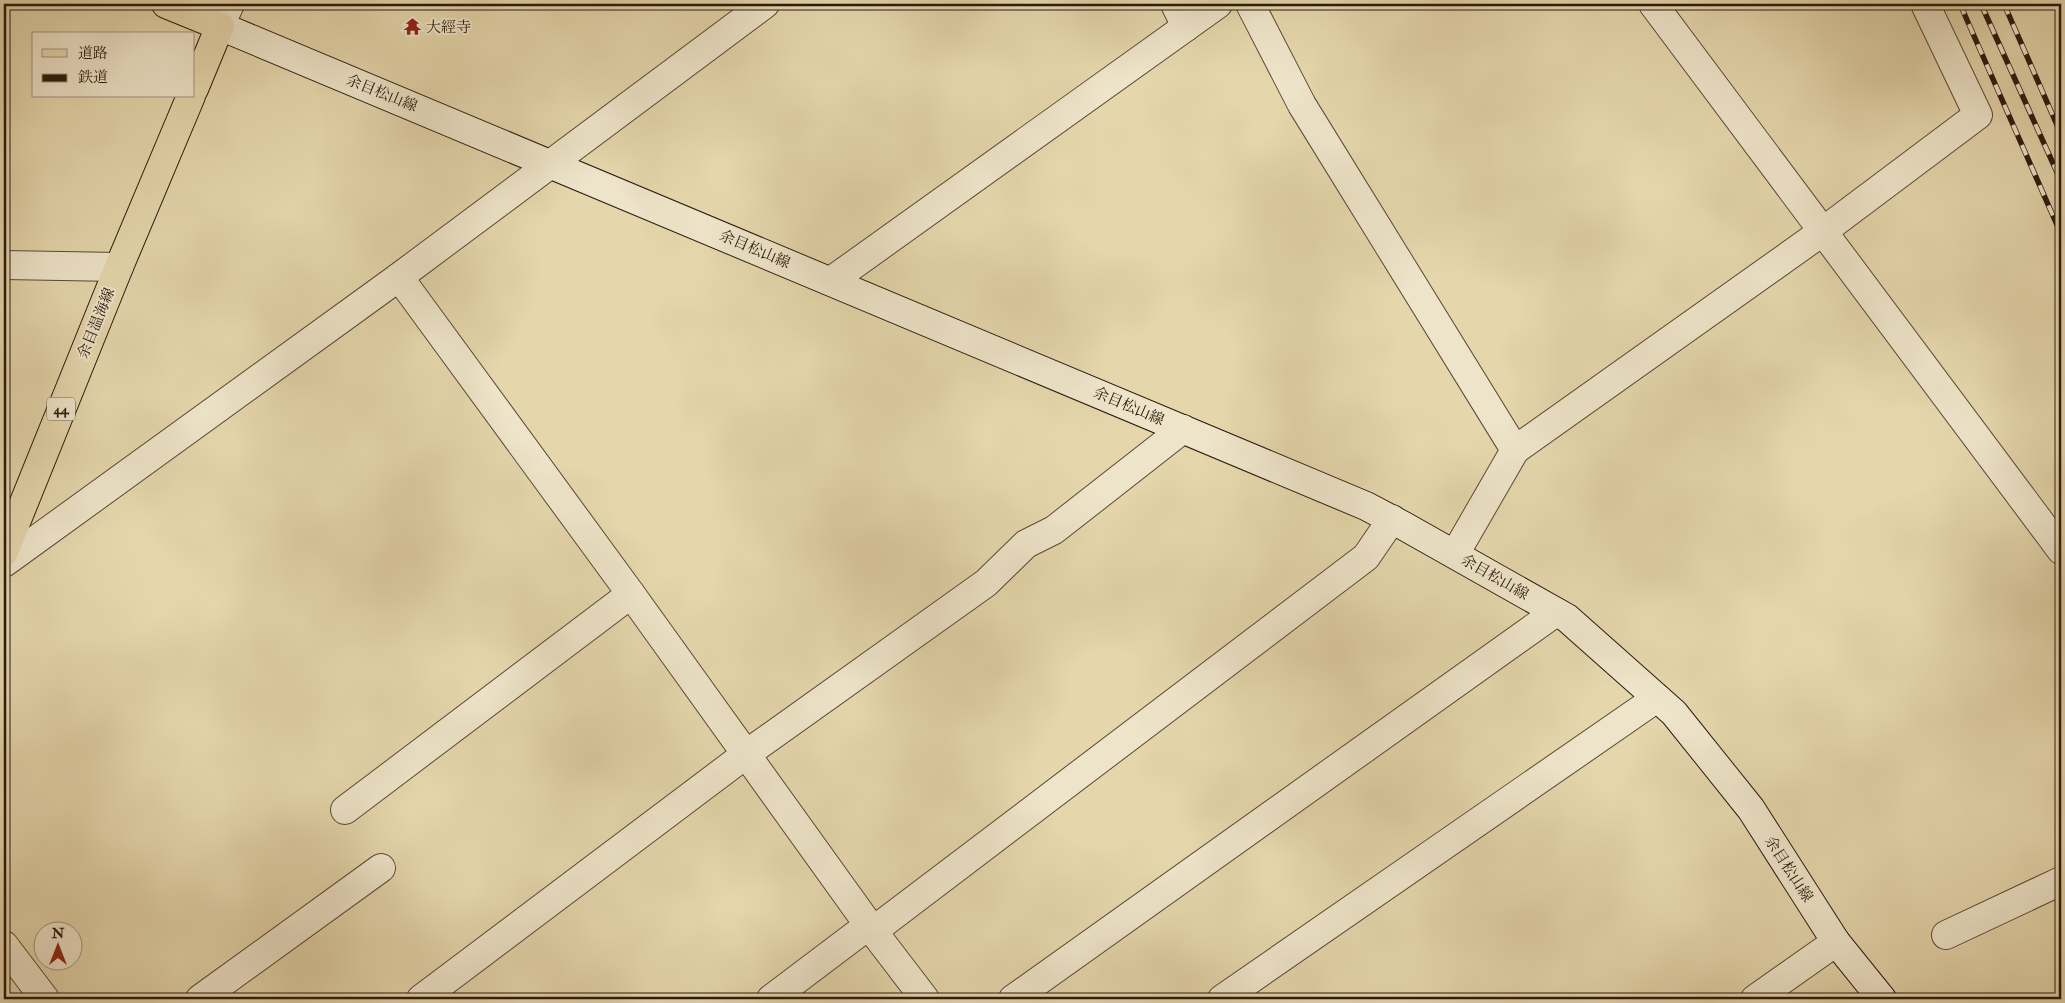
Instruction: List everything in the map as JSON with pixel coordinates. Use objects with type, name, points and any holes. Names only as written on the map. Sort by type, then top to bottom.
[{"type":"main road","points":[[166,4],[225,15],[195,87]]},
{"type":"main road","name":"余目温海線","points":[[4,552],[119,267],[190,98]]},
{"type":"street","points":[[4,563],[399,277],[765,4]]},
{"type":"street","points":[[831,281],[1180,15],[1218,4]]},
{"type":"street","points":[[1250,4],[1302,105],[1516,450]]},
{"type":"street","points":[[1653,4],[2061,550]]},
{"type":"street","points":[[1455,554],[1516,450],[1822,232],[1978,115],[1925,4]]},
{"type":"street","name":"余目松山線","points":[[225,15],[552,164],[1366,506],[1567,618],[1674,713],[1750,809],[1836,942],[1882,999]]},
{"type":"street","points":[[4,265],[119,267]]},
{"type":"street","points":[[399,277],[631,594],[871,928],[925,999]]},
{"type":"street","points":[[421,999],[746,755],[986,583],[1026,544],[1054,530],[1183,429]]},
{"type":"street","points":[[771,999],[871,928],[1366,557],[1392,519]]},
{"type":"street","points":[[345,810],[631,594]]},
{"type":"street","points":[[1012,999],[1556,612]]},
{"type":"street","points":[[1222,999],[1657,698]]},
{"type":"street","points":[[200,999],[381,868]]},
{"type":"street","points":[[1946,936],[2061,881]]},
{"type":"street","points":[[1755,999],[1836,942]]},
{"type":"street","points":[[4,945],[45,999]]},
{"type":"railway","points":[[1960,4],[2061,234]]},
{"type":"railway","points":[[1981,4],[2061,181]]},
{"type":"railway","points":[[2004,4],[2061,134]]},
{"type":"place","name":"大經寺","points":[[412,27]]}]
